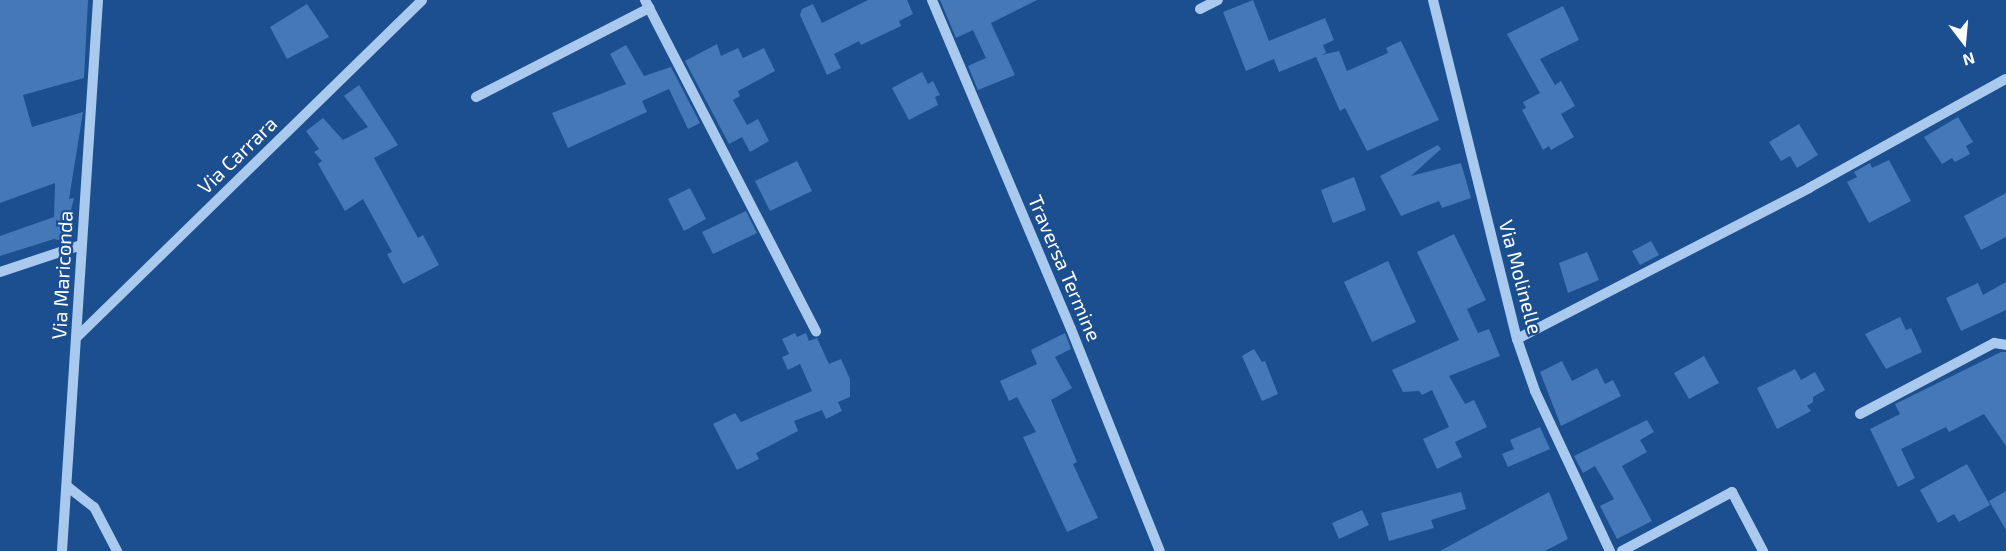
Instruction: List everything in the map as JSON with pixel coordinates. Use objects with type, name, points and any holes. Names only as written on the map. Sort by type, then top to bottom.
[{"type":"street","name":"Via Mariconda","points":[[62,551],[68,487],[81,245],[98,0]]},
{"type":"street","name":"Via Carrara","points":[[77,337],[422,0]]},
{"type":"street","name":"Traversa Termine","points":[[932,0],[1071,329],[1160,551]]},
{"type":"street","points":[[1200,9],[1218,0]]},
{"type":"street","name":"Via Molinelle","points":[[1433,0],[1517,339],[1535,391],[1610,551]]},
{"type":"street","points":[[476,97],[647,4],[816,331]]},
{"type":"street","points":[[1517,339],[1809,188],[2006,79]]},
{"type":"street","points":[[0,272],[81,245]]},
{"type":"street","points":[[1860,414],[1994,343],[2006,345]]},
{"type":"street","points":[[68,487],[94,507],[117,551]]},
{"type":"street","points":[[1622,551],[1732,492],[1763,551]]},
{"type":"building","points":[[0,0],[88,0],[84,78],[23,95],[32,127],[83,112],[69,199],[74,198],[63,241],[54,239],[0,256],[0,236],[54,217],[55,183],[0,203]]},
{"type":"building","points":[[868,0],[907,0],[913,14],[899,21],[901,26],[861,45],[859,41],[834,54],[841,68],[827,75],[800,15],[802,9],[813,4],[822,23]]},
{"type":"building","points":[[940,0],[1037,0],[991,23],[1015,75],[978,90],[968,66],[986,58],[973,30],[956,38]]},
{"type":"building","points":[[1253,0],[1269,41],[1325,18],[1334,40],[1323,45],[1326,53],[1321,55],[1339,51],[1347,71],[1388,53],[1386,48],[1401,41],[1439,120],[1367,151],[1345,108],[1340,111],[1316,57],[1279,72],[1274,59],[1246,71],[1223,12]]},
{"type":"building","points":[[307,4],[329,37],[287,59],[270,27]]},
{"type":"building","points":[[1563,6],[1579,40],[1540,59],[1555,85],[1561,81],[1575,106],[1561,114],[1574,137],[1551,150],[1549,146],[1543,150],[1522,110],[1526,108],[1523,102],[1540,93],[1507,34]]},
{"type":"building","points":[[717,44],[721,56],[738,48],[743,58],[764,48],[775,71],[738,91],[740,96],[733,100],[747,125],[758,119],[769,141],[750,152],[742,137],[729,144],[685,61]]},
{"type":"building","points":[[626,45],[644,76],[671,67],[700,123],[688,129],[669,89],[642,101],[647,112],[568,148],[552,113],[626,84],[610,54]]},
{"type":"building","points":[[922,72],[928,84],[933,81],[940,95],[935,97],[938,105],[909,120],[892,88]]},
{"type":"building","points":[[359,85],[398,145],[374,158],[418,238],[423,235],[439,265],[403,284],[387,254],[392,252],[363,199],[345,211],[318,164],[322,161],[314,152],[319,149],[306,131],[323,118],[343,140],[368,127],[344,96]]},
{"type":"building","points":[[1958,117],[1973,142],[1966,146],[1970,154],[1955,162],[1952,158],[1942,164],[1924,137]]},
{"type":"building","points":[[1799,124],[1818,155],[1797,168],[1790,156],[1781,161],[1769,142]]},
{"type":"building","points":[[1438,145],[1441,149],[1411,176],[1461,163],[1471,198],[1442,208],[1439,201],[1401,216],[1380,176]]},
{"type":"building","points":[[1889,160],[1911,201],[1869,223],[1847,182],[1857,177],[1854,172],[1870,163],[1872,168]]},
{"type":"building","points":[[797,161],[812,191],[770,211],[755,181]]},
{"type":"building","points":[[1354,177],[1366,210],[1333,223],[1321,190]]},
{"type":"building","points":[[690,188],[706,219],[684,231],[668,199]]},
{"type":"building","points":[[2006,193],[2006,237],[1981,250],[1964,216]]},
{"type":"building","points":[[746,211],[757,233],[713,254],[702,232]]},
{"type":"building","points":[[1454,234],[1486,300],[1467,309],[1478,333],[1489,329],[1500,356],[1449,376],[1465,404],[1474,400],[1487,427],[1455,442],[1462,457],[1437,469],[1423,439],[1449,427],[1432,390],[1422,395],[1419,391],[1403,392],[1392,370],[1459,340],[1417,252]]},
{"type":"building","points":[[1651,241],[1659,255],[1640,265],[1632,251]]},
{"type":"building","points":[[1587,252],[1599,280],[1568,293],[1559,263]]},
{"type":"building","points":[[1388,261],[1416,322],[1372,342],[1344,282]]},
{"type":"building","points":[[2006,282],[2006,310],[1961,331],[1946,298],[1978,283],[1983,295]]},
{"type":"building","points":[[1900,317],[1906,330],[1911,328],[1922,352],[1886,369],[1865,334]]},
{"type":"building","points":[[795,333],[797,337],[806,333],[809,341],[817,338],[829,364],[841,359],[850,379],[850,397],[838,402],[842,411],[826,419],[822,410],[794,421],[798,431],[756,453],[759,459],[737,470],[713,424],[735,413],[741,422],[812,391],[800,364],[788,370],[782,357],[789,354],[782,339]]},
{"type":"building","points":[[1065,333],[1071,349],[1055,357],[1072,388],[1051,400],[1077,462],[1073,464],[1098,518],[1067,532],[1023,437],[1036,432],[1017,397],[1009,401],[1000,381],[1037,364],[1031,350]]},
{"type":"building","points":[[1254,349],[1262,362],[1265,361],[1278,394],[1262,401],[1242,356]]},
{"type":"building","points":[[2001,352],[2006,352],[2006,446],[1984,414],[1949,432],[1946,427],[1901,449],[1915,478],[1898,487],[1870,429],[1900,414],[1895,404]]},
{"type":"building","points":[[1704,356],[1719,383],[1689,399],[1674,373]]},
{"type":"building","points":[[1562,361],[1572,381],[1597,368],[1605,384],[1613,380],[1621,396],[1561,426],[1540,372]]},
{"type":"building","points":[[1795,369],[1801,380],[1815,372],[1825,390],[1813,397],[1813,402],[1807,406],[1811,411],[1777,429],[1757,388]]},
{"type":"building","points":[[1647,420],[1654,432],[1640,440],[1647,452],[1622,466],[1652,521],[1617,539],[1600,506],[1614,499],[1595,466],[1583,473],[1574,456]]},
{"type":"building","points":[[1540,427],[1550,449],[1508,467],[1502,454],[1514,449],[1510,440]]},
{"type":"building","points":[[1967,464],[1990,505],[1959,522],[1954,514],[1938,523],[1920,490]]},
{"type":"building","points":[[2006,491],[2006,530],[1989,501]]},
{"type":"building","points":[[1461,492],[1466,509],[1431,520],[1434,528],[1389,541],[1381,513]]},
{"type":"building","points":[[1549,492],[1568,539],[1545,551],[1440,551]]},
{"type":"building","points":[[1362,510],[1369,525],[1339,539],[1332,523]]}]
